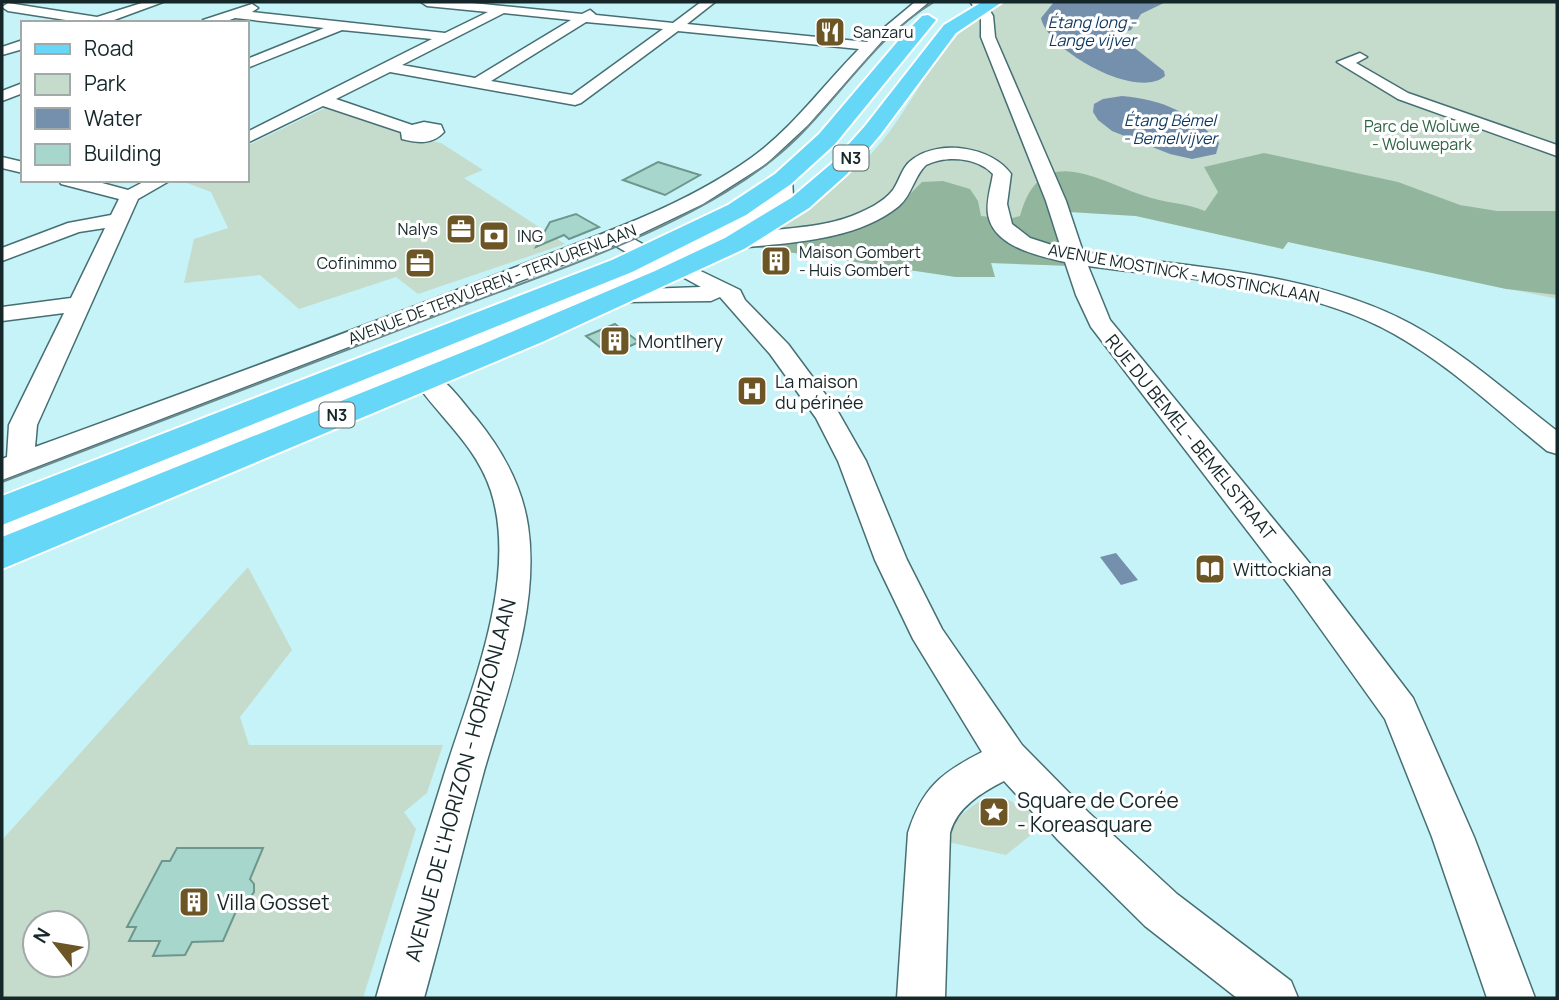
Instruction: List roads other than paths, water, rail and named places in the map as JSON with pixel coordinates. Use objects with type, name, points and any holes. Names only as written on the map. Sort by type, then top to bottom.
[{"type":"main road","name":"AVENUE DE TERVUEREN - TERVURENLAAN","points":[[2,554],[624,295],[692,281],[737,210],[783,179],[827,139],[919,27],[979,3]]},
{"type":"main road","name":"AVENUE DE TERVUEREN - TERVURENLAAN","points":[[2,511],[692,281],[729,246],[781,215],[818,189],[846,164],[869,139],[937,43],[979,3]]},
{"type":"street","points":[[5,8],[29,2]]},
{"type":"street","points":[[102,21],[157,2]]},
{"type":"street","points":[[214,21],[272,2]]},
{"type":"street","points":[[427,2],[869,46]]},
{"type":"street","points":[[248,137],[518,2]]},
{"type":"street","points":[[477,83],[611,2]]},
{"type":"street","points":[[387,67],[575,100],[709,2]]},
{"type":"street","name":"AVENUE DE TERVUEREN - TERVURENLAAN","points":[[12,467],[616,237],[698,199],[759,160],[787,136],[892,22],[923,2]]},
{"type":"street","name":"RUE DU BEMEL - BEMELSTRAAT","points":[[979,3],[988,16],[988,37],[1030,136],[1099,322],[1304,580],[1399,710],[1453,837],[1511,998]]},
{"type":"street","points":[[5,8],[92,21]]},
{"type":"street","points":[[235,14],[446,37]]},
{"type":"street","points":[[248,64],[340,25]]},
{"type":"street","points":[[2,51],[21,45]]},
{"type":"street","points":[[1346,57],[1403,96],[1557,151]]},
{"type":"street","points":[[2,96],[21,89]]},
{"type":"street","points":[[322,100],[411,130]]},
{"type":"street","name":"AVENUE MOSTINCK - MOSTINCKLAAN","points":[[729,246],[831,227],[867,215],[899,196],[907,186],[911,170],[918,163],[932,156],[975,157],[999,169],[1002,174],[996,205],[1000,221],[1008,232],[1032,245],[1076,257],[1278,287],[1359,309],[1405,330],[1436,351],[1557,445]]},
{"type":"street","points":[[76,182],[130,196]]},
{"type":"street","points":[[12,467],[20,453],[23,425],[130,196],[158,182]]},
{"type":"street","points":[[2,255],[75,227],[120,220]]},
{"type":"street","points":[[616,237],[692,281],[779,349],[828,416],[852,461],[891,560],[930,639],[1008,758],[1083,836],[1161,910],[1274,998]]},
{"type":"street","points":[[692,281],[729,246]]},
{"type":"street","name":"AVENUE DE TERVUEREN - TERVURENLAAN","points":[[2,531],[555,308],[692,281]]},
{"type":"street","points":[[2,314],[80,304]]},
{"type":"street","name":"AVENUE DE TERVUEREN - TERVURENLAAN","points":[[524,338],[555,308]]},
{"type":"street","name":"AVENUE DE L'HORIZON - HORIZONLAAN","points":[[400,998],[493,674],[512,595],[515,536],[508,497],[497,466],[480,440],[426,379]]},
{"type":"street","points":[[922,998],[932,816],[944,798],[975,776],[1008,758]]},
{"type":"water","name":"Étang long - Lange vijver","points":[[1054,2],[1166,2],[1141,14],[1122,38],[1164,71],[1165,76],[1152,82],[1135,82],[1115,77],[1075,57],[1047,31],[1041,18]]},
{"type":"water","name":"Étang Bémel - Bemelvijver","points":[[1122,96],[1163,104],[1187,116],[1219,143],[1216,154],[1192,159],[1170,154],[1112,131],[1098,120],[1093,112],[1094,104],[1103,99]]},
{"type":"water","points":[[1116,553],[1138,580],[1121,585],[1100,557]]},
{"type":"tram line","points":[[2,482],[589,258],[693,211],[745,180],[782,152],[895,31],[934,2]]},
{"type":"place","name":"Sanzaru","points":[[830,32]]},
{"type":"place","name":"Nalys","points":[[461,229]]},
{"type":"place","name":"ING","points":[[494,236]]},
{"type":"place","name":"Maison Gombert - Huis Gombert","points":[[776,261]]},
{"type":"place","name":"Cofinimmo","points":[[420,263]]},
{"type":"place","name":"Montlhery","points":[[615,341]]},
{"type":"place","name":"La maison du périnée","points":[[752,391]]},
{"type":"place","name":"Wittockiana","points":[[1210,569]]},
{"type":"place","name":"Square de Corée - Koreasquare","points":[[994,812]]},
{"type":"place","name":"Villa Gosset","points":[[194,902]]},
{"type":"park label","name":"Parc de Woluwe - Woluwepark","points":[[1422,135]]}]
